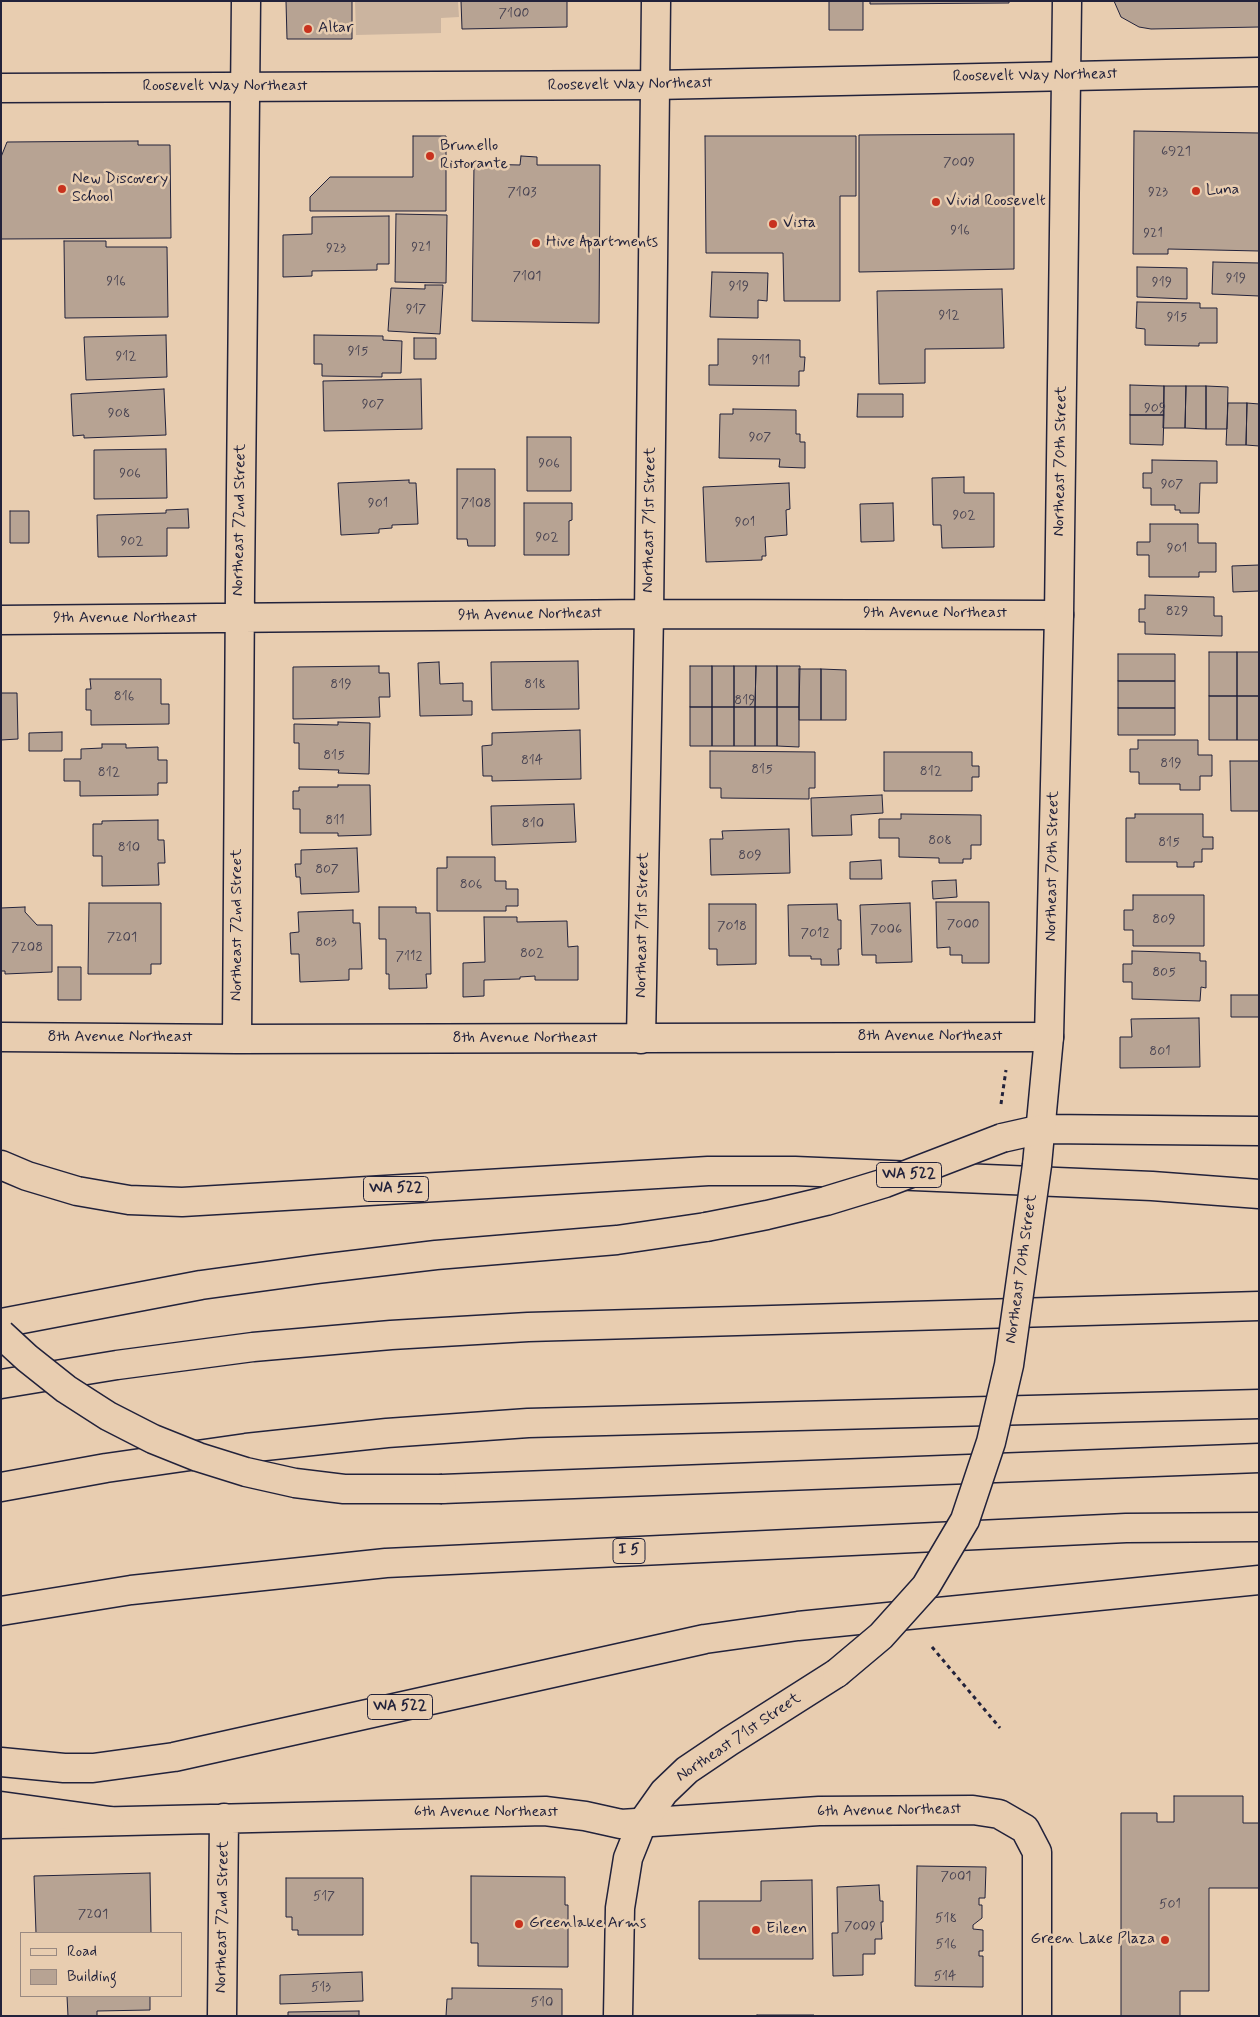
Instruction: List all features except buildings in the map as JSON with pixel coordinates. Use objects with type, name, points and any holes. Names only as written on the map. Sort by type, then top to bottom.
[{"type":"main road","name":"Northeast 72nd Street","points":[[237,1039],[246,1]]},
{"type":"main road","name":"Northeast 71st Street","points":[[641,1039],[650,614],[656,1]]},
{"type":"main road","name":"Northeast 70th Street","points":[[837,1673],[881,1636],[926,1586],[965,1520],[991,1442],[1009,1365],[1030,1173],[1042,1129],[1049,1037],[1059,615],[1067,1]]},
{"type":"main road","name":"Roosevelt Way Northeast","points":[[1,88],[655,85],[1259,72]]},
{"type":"main road","name":"9th Avenue Northeast","points":[[1,620],[650,614],[1059,615]]},
{"type":"main road","name":"8th Avenue Northeast","points":[[1,1037],[641,1039],[1049,1037]]},
{"type":"main road","points":[[1,1323],[201,1285],[318,1269],[436,1255],[617,1240],[706,1227],[826,1201],[885,1183],[1002,1138],[1042,1129],[1259,1130]]},
{"type":"main road","name":"WA 522","points":[[1,1165],[27,1176],[77,1191],[129,1200],[182,1202],[708,1171],[1030,1173]]},
{"type":"main road","points":[[1030,1173],[1152,1186],[1259,1194]]},
{"type":"main road","points":[[1,1384],[117,1365],[253,1347],[400,1334],[538,1327],[1259,1306]]},
{"type":"main road","points":[[1,1334],[27,1358],[66,1389],[108,1416],[152,1439],[198,1457],[246,1472],[295,1482],[344,1488],[442,1488],[1259,1458]]},
{"type":"main road","points":[[1,1487],[106,1468],[246,1448],[387,1433],[528,1423],[1259,1404]]},
{"type":"main road","name":"I 5","points":[[1,1611],[131,1590],[386,1563],[1126,1528],[1259,1527]]},
{"type":"main road","name":"WA 522","points":[[1,1762],[64,1768],[93,1768],[174,1757],[704,1639],[798,1626],[1259,1580]]},
{"type":"main road","name":"Northeast 71st Street","points":[[618,2016],[620,1908],[628,1858],[642,1823],[664,1792],[687,1770],[730,1740],[837,1673]]},
{"type":"main road","points":[[1,1806],[110,1820]]},
{"type":"main road","name":"6th Avenue Northeast","points":[[1,1824],[545,1811],[586,1816],[621,1824],[819,1811],[973,1810],[999,1814],[1025,1828],[1037,1852],[1037,2016]]},
{"type":"main road","name":"Northeast 72nd Street","points":[[222,2016],[224,1818]]},
{"type":"path","points":[[1001,1104],[1007,1066]]},
{"type":"path","points":[[932,1646],[1000,1728]]},
{"type":"shaded area","points":[[355,1],[458,1],[459,17],[441,18],[441,33],[356,35]]},
{"type":"place","name":"Altar","points":[[308,29]]},
{"type":"place","name":"Brunello Ristorante","points":[[430,156]]},
{"type":"place","name":"New Discovery School","points":[[62,189]]},
{"type":"place","name":"Luna","points":[[1196,191]]},
{"type":"place","name":"Vivid Roosevelt","points":[[936,202]]},
{"type":"place","name":"Vista","points":[[773,224]]},
{"type":"place","name":"Hive Apartments","points":[[536,243]]},
{"type":"place","name":"Greenlake Arms","points":[[519,1924]]},
{"type":"place","name":"Eileen","points":[[756,1930]]},
{"type":"place","name":"Green Lake Plaza","points":[[1165,1940]]}]
